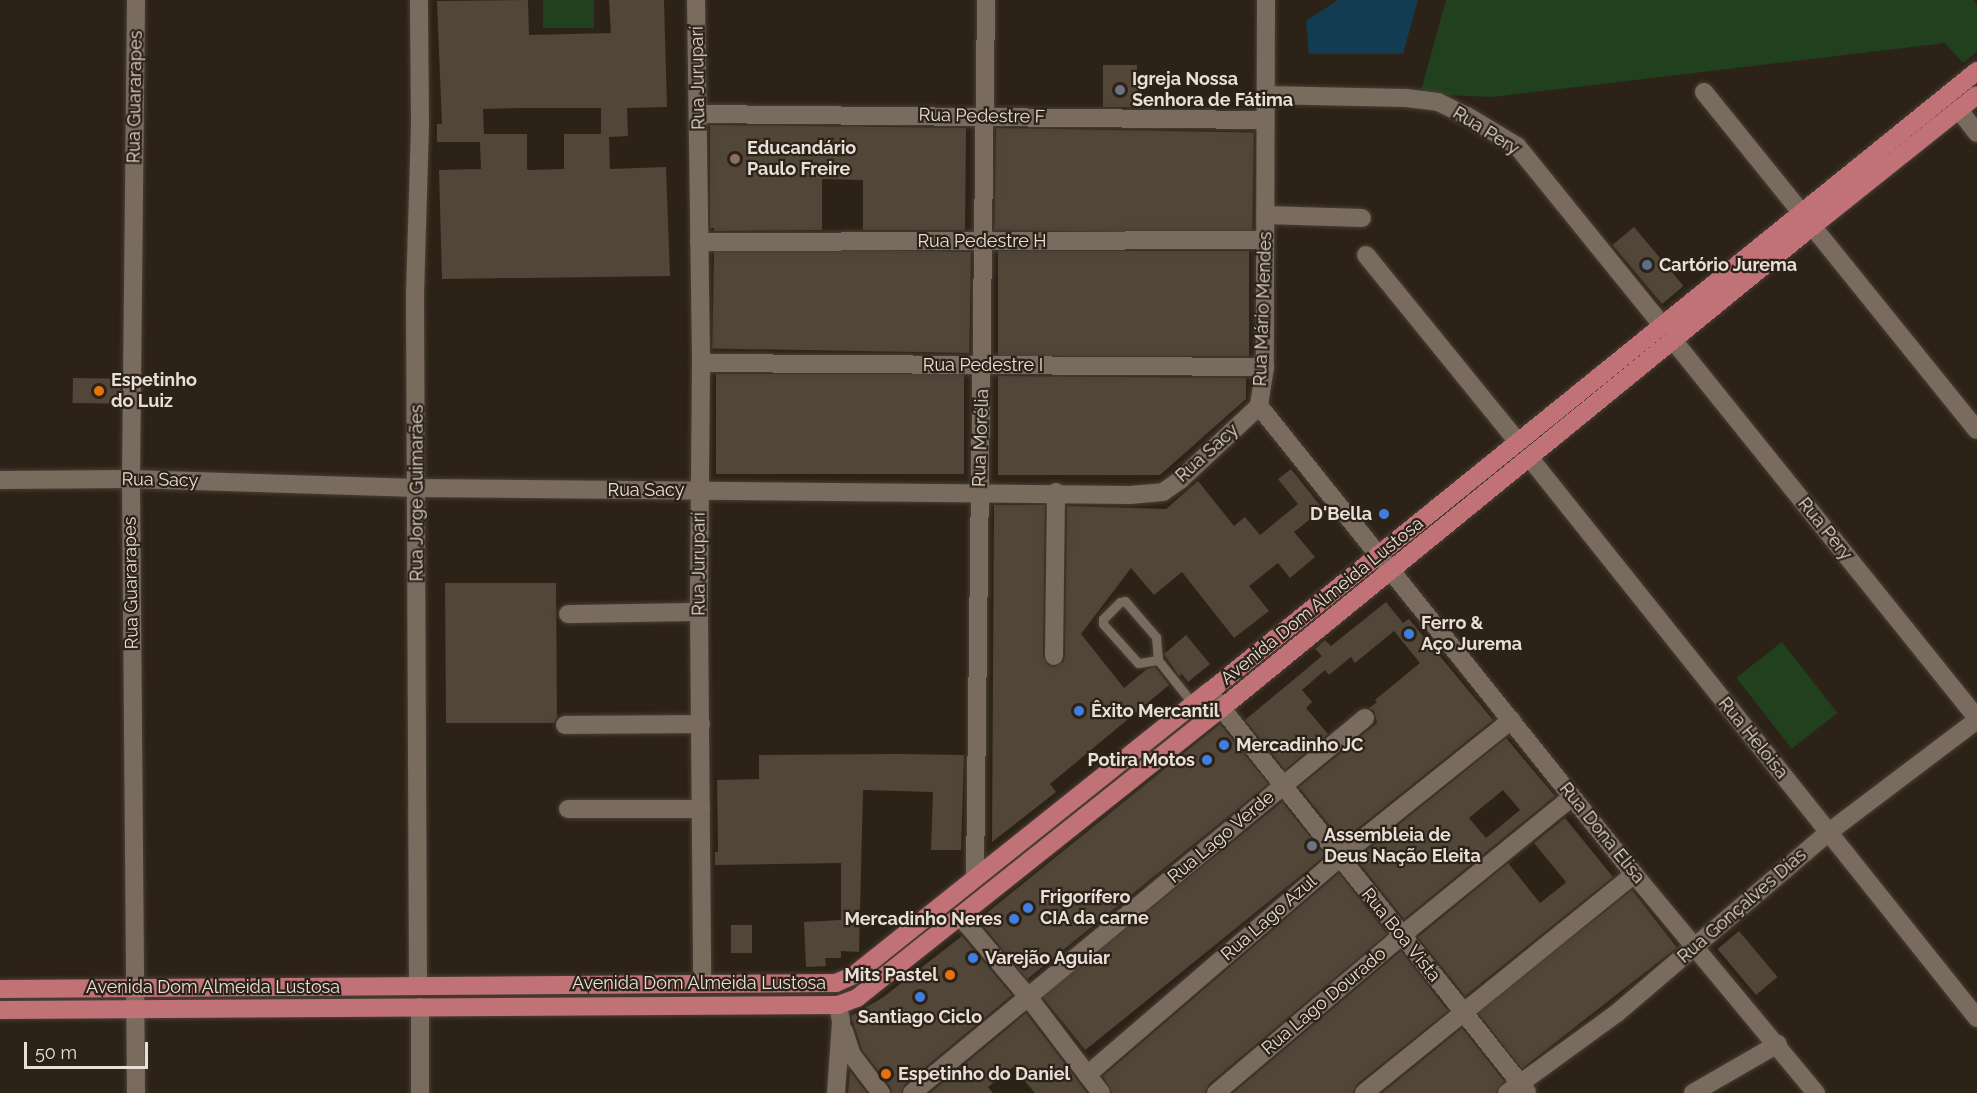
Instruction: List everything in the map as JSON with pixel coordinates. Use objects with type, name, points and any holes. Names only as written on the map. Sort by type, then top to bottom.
[{"type":"main road","name":"Avenida Dom Almeida Lustosa","points":[[0,1010],[135,1011],[420,1007],[839,1013],[1222,708],[1529,457],[1668,333],[1888,153],[1977,71]]},
{"type":"main road","name":"Avenida Dom Almeida Lustosa","points":[[1888,153],[1959,110],[1977,95]]},
{"type":"main road","name":"Avenida Dom Almeida Lustosa","points":[[0,988],[836,982],[845,979],[854,975],[1209,692],[1517,441],[1668,333]]},
{"type":"main road","points":[[1012,849],[1024,866]]},
{"type":"main road","points":[[352,1008],[354,986]]},
{"type":"street","name":"Rua Guararapes","points":[[135,1011],[130,479],[136,0]]},
{"type":"street","name":"Rua Jorge Guimarães","points":[[418,986],[415,294],[420,123],[419,0]]},
{"type":"street","name":"Rua Juruparí","points":[[696,0],[701,363],[699,612],[702,983]]},
{"type":"street","name":"Rua Morélia","points":[[975,877],[986,0]]},
{"type":"street","name":"Rua Mário Mendes","points":[[1266,0],[1265,367],[1259,406],[1390,572]]},
{"type":"street","points":[[1704,92],[1809,219],[1977,430]]},
{"type":"street","name":"Rua Pery","points":[[1265,95],[1406,98],[1438,102],[1467,116],[1517,146],[1977,719]]},
{"type":"street","points":[[1959,110],[1977,133]]},
{"type":"street","name":"Rua Pedestre F","points":[[699,114],[1264,120]]},
{"type":"street","points":[[1266,214],[1362,218]]},
{"type":"street","name":"Rua Pedestre H","points":[[699,242],[1265,240]]},
{"type":"street","points":[[1366,255],[1517,441]]},
{"type":"street","name":"Rua Pedestre I","points":[[701,363],[1265,367]]},
{"type":"street","name":"Rua Sacy","points":[[0,480],[130,479],[417,488],[1056,492],[1130,495],[1163,492],[1180,480],[1259,406]]},
{"type":"street","name":"Rua Heloisa","points":[[1529,457],[1977,1018]]},
{"type":"street","points":[[1054,656],[1056,492]]},
{"type":"street","name":"Rua Dona Elisa","points":[[1390,572],[1634,874],[1778,1044],[1816,1093]]},
{"type":"street","points":[[568,614],[699,612]]},
{"type":"street","name":"Rua Boa Vista","points":[[1209,692],[1401,936],[1465,1013],[1519,1090]]},
{"type":"street","name":"Rua Lago Verde","points":[[912,1093],[1365,718]]},
{"type":"street","name":"Rua Gonçalves Días","points":[[1519,1090],[1617,1013],[1829,832],[1977,719]]},
{"type":"street","name":"Rua Lago Azul","points":[[1087,1075],[1339,858],[1511,720]]},
{"type":"street","points":[[565,725],[701,724]]},
{"type":"street","name":"Rua Lago Dourado","points":[[1216,1093],[1401,936],[1572,796]]},
{"type":"street","points":[[568,809],[701,810]]},
{"type":"street","points":[[1364,1093],[1634,874]]},
{"type":"street","points":[[960,916],[1029,998],[1100,1093]]},
{"type":"street","points":[[420,1007],[420,1093]]},
{"type":"street","points":[[135,1011],[136,1093]]},
{"type":"street","points":[[836,1093],[839,1013]]},
{"type":"street","points":[[839,1013],[852,1055],[881,1093]]},
{"type":"street","points":[[1693,1093],[1778,1044]]},
{"type":"lane","points":[[1158,660],[1138,663],[1103,624],[1102,619],[1120,602],[1125,601],[1154,634],[1158,642],[1158,660],[1193,704]]},
{"type":"green space","points":[[543,0],[594,0],[594,28],[543,28]]},
{"type":"green space","points":[[1446,0],[1974,0],[1977,5],[1977,52],[1963,63],[1945,43],[1492,97],[1420,94]]},
{"type":"green space","points":[[1782,642],[1837,713],[1792,749],[1736,678]]},
{"type":"water","points":[[1338,0],[1418,0],[1403,54],[1309,54],[1306,21]]},
{"type":"building","points":[[528,0],[529,35],[611,33],[609,0],[664,0],[667,107],[627,108],[628,136],[609,137],[610,169],[666,167],[670,276],[442,279],[439,170],[481,169],[480,142],[437,142],[437,124],[442,124],[437,1]],"holes":[[[601,108],[601,134],[564,134],[564,169],[527,169],[527,134],[484,134],[483,109]]]},
{"type":"building","name":"Igreja Nossa Senhora de Fátima","points":[[1103,65],[1137,65],[1137,107],[1103,107]]},
{"type":"building","points":[[710,125],[966,128],[965,230],[863,230],[863,180],[822,179],[822,230],[714,231],[714,228],[710,228]]},
{"type":"building","points":[[996,128],[1254,133],[1252,234],[994,230]]},
{"type":"building","name":"Cartório Jurema","points":[[1634,227],[1683,286],[1662,304],[1613,245]]},
{"type":"building","points":[[714,248],[971,252],[969,353],[712,348]]},
{"type":"building","points":[[998,251],[1249,251],[1249,356],[998,356]]},
{"type":"building","points":[[716,374],[964,374],[964,474],[716,474]]},
{"type":"building","points":[[998,376],[1246,378],[1246,399],[1160,475],[998,475]]},
{"type":"building","name":"Espetinho do Luiz","points":[[73,378],[121,379],[121,404],[73,403]]},
{"type":"building","points":[[1291,469],[1323,509],[1294,532],[1315,557],[1290,578],[1278,563],[1249,586],[1269,611],[1234,638],[1182,572],[1154,595],[1131,568],[1081,634],[1124,688],[1147,669],[1155,667],[1169,685],[1050,784],[1056,792],[992,842],[994,505],[1045,505],[1043,656],[1048,665],[1054,667],[1063,662],[1065,656],[1067,506],[1166,509],[1198,481],[1234,526],[1245,517],[1260,535],[1298,504],[1278,479]]},
{"type":"building","points":[[445,583],[556,583],[557,717],[554,723],[446,723]]},
{"type":"building","points":[[1386,602],[1403,623],[1409,619],[1493,720],[1342,841],[1299,787],[1377,723],[1374,711],[1369,708],[1377,702],[1375,700],[1420,663],[1394,631],[1355,663],[1351,657],[1329,675],[1325,670],[1302,690],[1312,702],[1306,708],[1328,734],[1285,770],[1245,720],[1322,656],[1315,649],[1325,640],[1331,646]]},
{"type":"building","points":[[1186,635],[1210,664],[1188,682],[1182,674],[1179,676],[1164,654]]},
{"type":"building","points":[[1220,724],[1268,784],[1027,980],[978,920]]},
{"type":"building","points":[[1506,738],[1555,796],[1404,919],[1356,859]],"holes":[[[1503,790],[1520,810],[1486,838],[1469,818]]]},
{"type":"building","points":[[759,755],[964,755],[961,850],[931,850],[933,792],[863,790],[859,952],[841,951],[841,958],[825,958],[826,966],[806,967],[804,922],[841,920],[841,863],[715,865],[715,852],[718,852],[717,780],[759,779]]},
{"type":"building","points":[[1282,802],[1325,856],[1085,1050],[1042,996]]},
{"type":"building","points":[[1565,818],[1613,877],[1465,996],[1418,937],[1508,863],[1540,903],[1563,885],[1566,882],[1534,843]]},
{"type":"building","points":[[1339,873],[1387,934],[1209,1084],[1205,1093],[1112,1093],[1103,1076]]},
{"type":"building","points":[[1632,890],[1677,948],[1522,1069],[1477,1011]]},
{"type":"building","points":[[731,925],[752,925],[752,953],[731,953]]},
{"type":"building","points":[[1739,931],[1778,977],[1756,995],[1718,949]]},
{"type":"building","points":[[962,936],[1012,995],[905,1084],[901,1093],[892,1093],[890,1086],[862,1050],[851,1016],[882,998]]},
{"type":"building","points":[[1401,951],[1448,1011],[1357,1084],[1353,1093],[1233,1093]]},
{"type":"building","points":[[1026,1013],[1087,1093],[1035,1093],[1013,1067],[988,1087],[993,1093],[930,1093]]},
{"type":"building","points":[[1462,1028],[1504,1081],[1496,1093],[1382,1093]]},
{"type":"building","points":[[850,1071],[867,1093],[848,1093]]},
{"type":"place","name":"Igreja Nossa Senhora de Fátima","points":[[1120,90]]},
{"type":"place","name":"Educandário Paulo Freire","points":[[735,159]]},
{"type":"place","name":"Cartório Jurema","points":[[1647,265]]},
{"type":"place","name":"Espetinho do Luiz","points":[[99,391]]},
{"type":"place","name":"D'Bella","points":[[1384,514]]},
{"type":"place","name":"Ferro & Aço Jurema","points":[[1409,634]]},
{"type":"place","name":"Êxito Mercantil","points":[[1079,711]]},
{"type":"place","name":"Mercadinho JC","points":[[1224,745]]},
{"type":"place","name":"Potira Motos","points":[[1207,760]]},
{"type":"place","name":"Assembleia de Deus Nação Eleita","points":[[1312,846]]},
{"type":"place","name":"Frigorífero CIA da carne","points":[[1028,908]]},
{"type":"place","name":"Mercadinho Neres","points":[[1014,919]]},
{"type":"place","name":"Varejão Aguiar","points":[[973,958]]},
{"type":"place","name":"Mits Pastel","points":[[950,975]]},
{"type":"place","name":"Santiago Ciclo","points":[[920,997]]},
{"type":"place","name":"Espetinho do Daniel","points":[[886,1074]]}]
